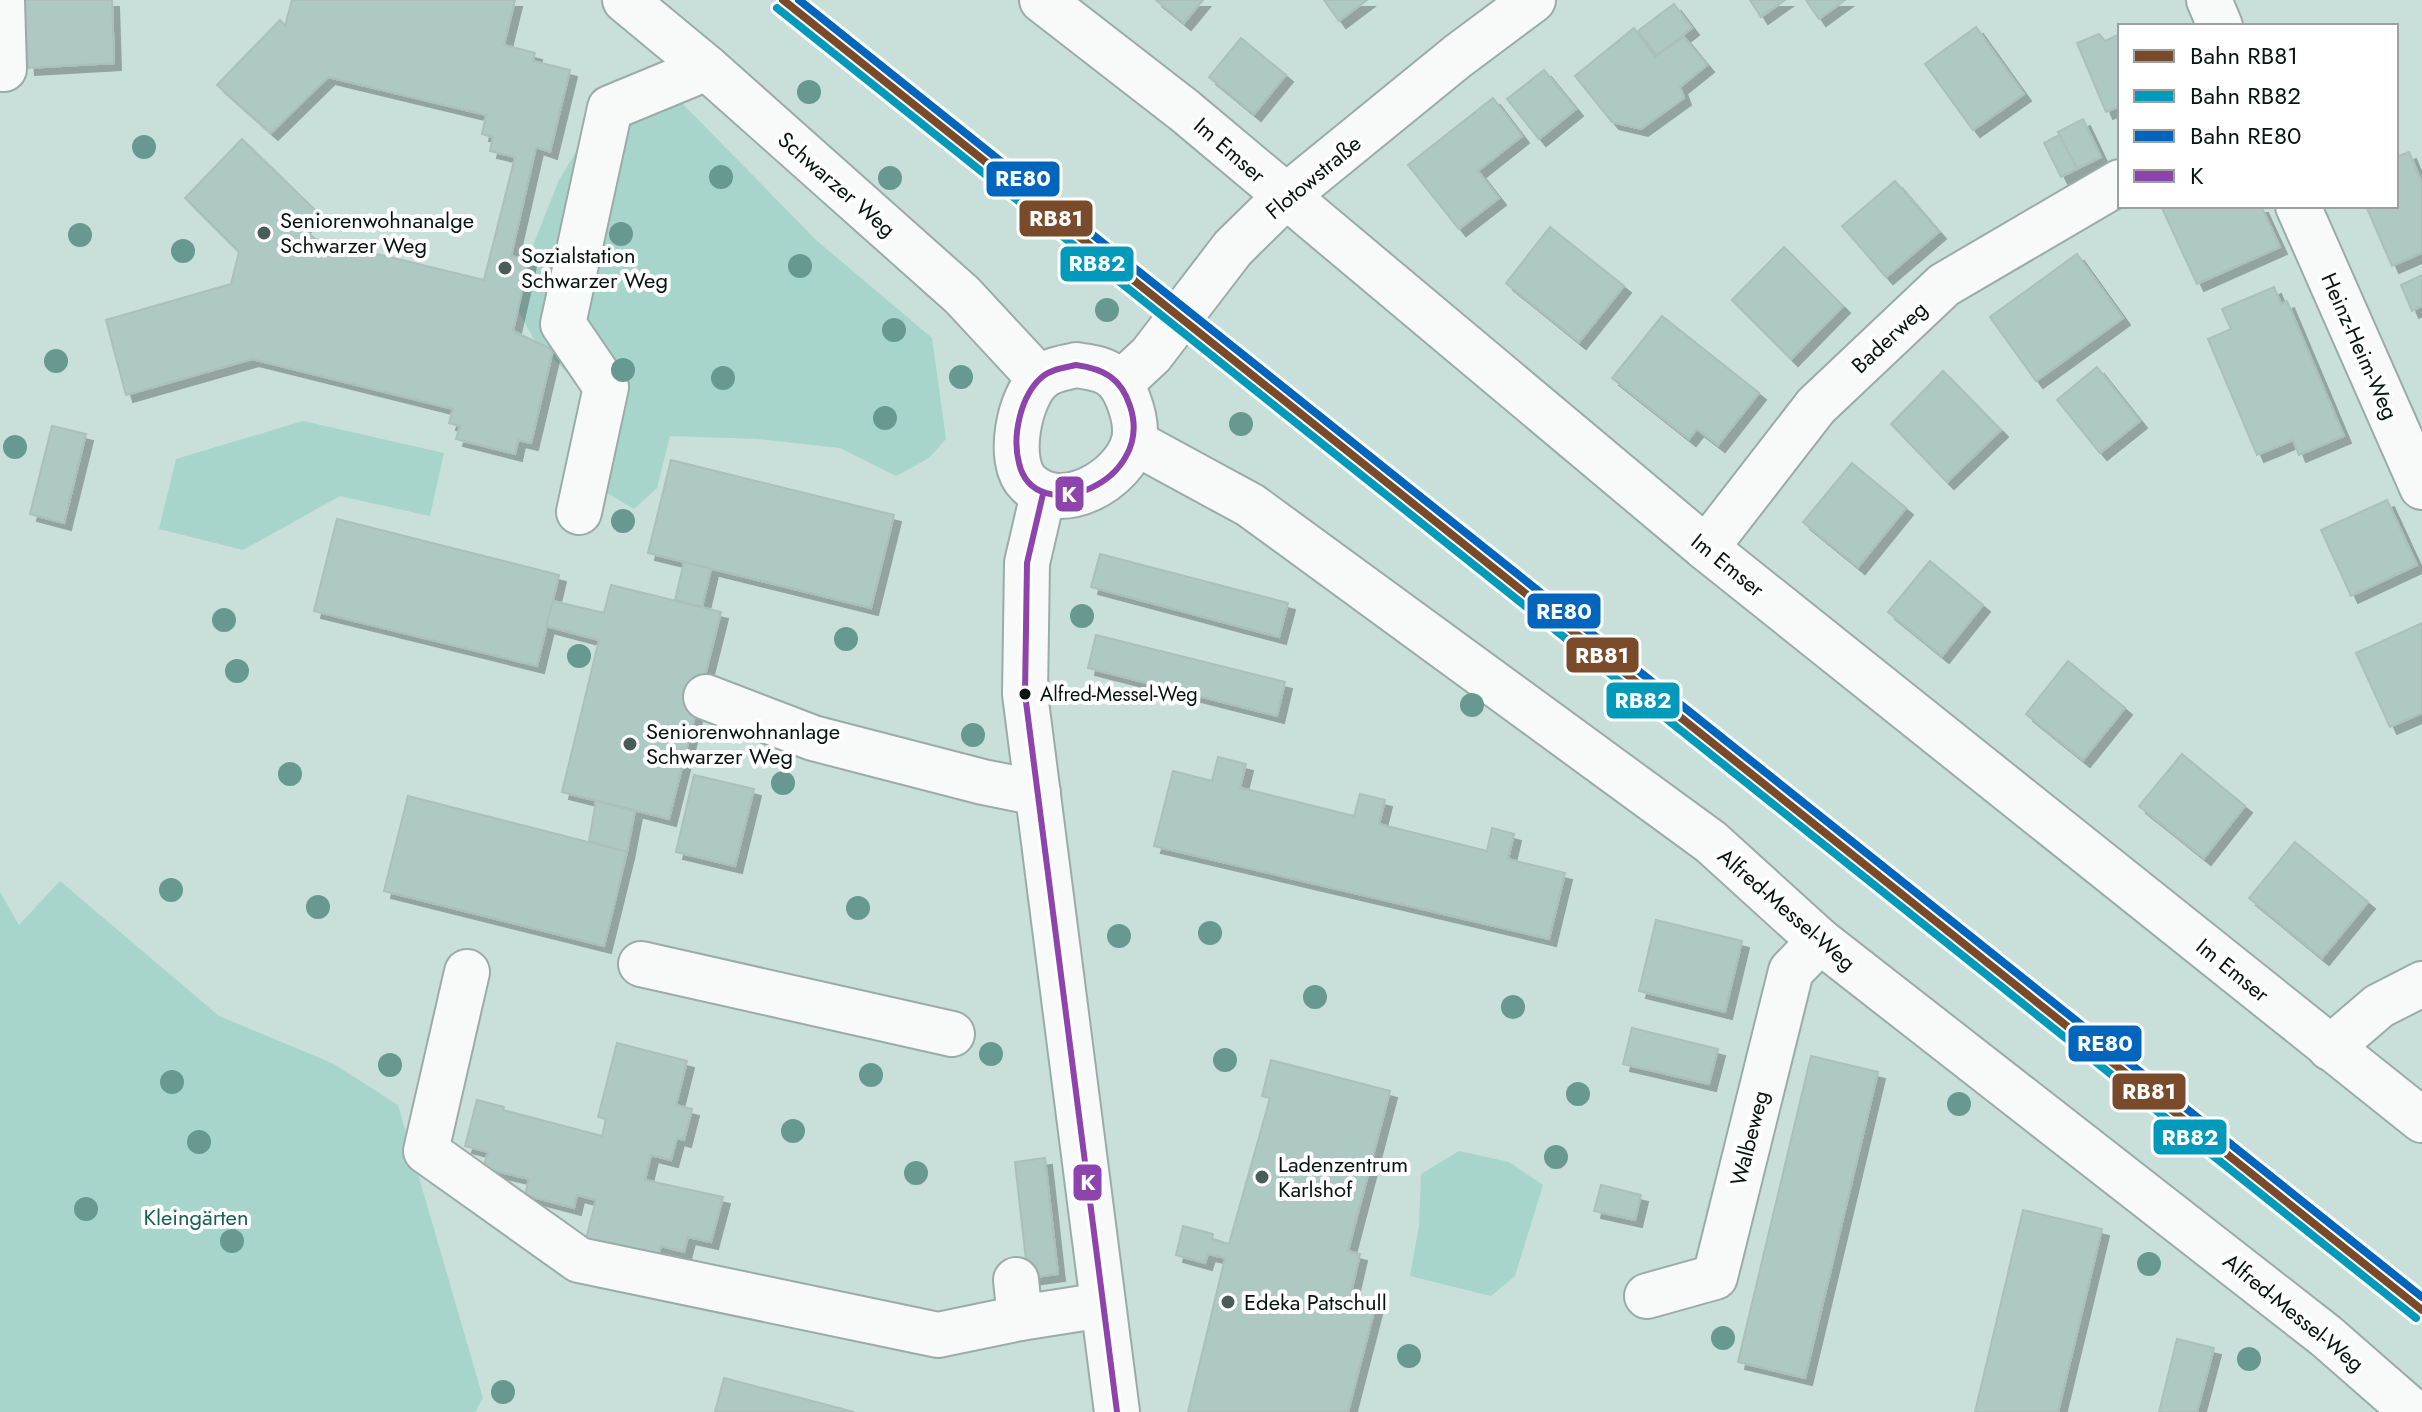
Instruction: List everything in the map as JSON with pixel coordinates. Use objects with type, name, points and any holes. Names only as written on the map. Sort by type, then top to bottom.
[{"type":"street","points":[[2,0],[4,69]]},
{"type":"street","name":"Schwarzer Weg","points":[[625,0],[707,68],[962,295],[1040,379]]},
{"type":"street","name":"Im Emser","points":[[1042,0],[1185,111],[1706,548],[2422,1120]]},
{"type":"street","name":"Flotowstraße","points":[[1136,369],[1233,248],[1285,197],[1458,56],[1533,0]]},
{"type":"street","points":[[2209,0],[2219,24]]},
{"type":"street","points":[[579,512],[606,387],[563,324],[610,108],[707,68]]},
{"type":"street","name":"Baderweg","points":[[1706,548],[1816,406],[1944,285],[2118,183]]},
{"type":"street","name":"Heinz-Heim-Weg","points":[[2299,208],[2422,487]]},
{"type":"street","points":[[1076,365],[1136,369],[1134,442],[1115,469],[1089,489],[1069,497],[1043,494],[1020,475],[1015,459],[1024,404],[1040,379],[1054,370],[1076,365]]},
{"type":"street","name":"Alfred-Messel-Weg","points":[[1134,442],[1250,505],[1711,842],[1820,941],[2314,1326],[2413,1412]]},
{"type":"street","points":[[1043,494],[1027,563],[1025,694],[1117,1412]]},
{"type":"street","points":[[706,697],[813,738],[1038,793]]},
{"type":"street","name":"Walbeweg","points":[[1647,1296],[1715,1277],[1791,971],[1820,941]]},
{"type":"street","points":[[641,964],[952,1034]]},
{"type":"street","points":[[467,972],[426,1151],[579,1260],[938,1335],[1018,1299],[1103,1305]]},
{"type":"street","points":[[2330,1048],[2379,1006],[2422,984]]},
{"type":"green space","points":[[678,99],[816,240],[932,338],[946,439],[929,458],[896,476],[840,448],[758,439],[670,436],[657,488],[634,509],[602,490],[578,383],[535,341],[516,307],[532,248],[559,180],[594,122]]},
{"type":"green space","points":[[303,421],[444,453],[430,516],[340,496],[243,550],[159,529],[176,459]]},
{"type":"green space","name":"Kleingärten","points":[[60,881],[219,1016],[334,1064],[398,1105],[483,1398],[475,1412],[0,1412],[0,892],[19,925]]},
{"type":"green space","points":[[1459,1151],[1509,1162],[1543,1185],[1515,1276],[1491,1296],[1410,1276],[1419,1226],[1421,1174]]},
{"type":"building","points":[[24,0],[112,0],[114,63],[28,68]]},
{"type":"building","name":"Seniorenwohnanalge Schwarzer Weg","points":[[292,0],[515,0],[504,45],[535,53],[533,61],[570,70],[550,152],[536,147],[511,256],[529,260],[513,331],[553,350],[531,443],[518,440],[515,454],[456,439],[460,426],[449,423],[453,409],[252,359],[126,395],[106,320],[231,284],[239,252],[185,198],[242,139],[317,212],[302,227],[315,239],[484,280],[515,157],[490,151],[493,137],[482,134],[486,115],[328,77],[271,133],[217,85],[280,20],[285,26]]},
{"type":"building","points":[[1156,0],[1203,0],[1184,23]]},
{"type":"building","points":[[1324,0],[1367,0],[1339,21]]},
{"type":"building","points":[[1750,0],[1785,0],[1761,17]]},
{"type":"building","points":[[1806,0],[1845,0],[1819,19]]},
{"type":"building","points":[[1674,4],[1692,28],[1657,55],[1638,31]]},
{"type":"building","points":[[1976,27],[2024,94],[1973,130],[1925,64]]},
{"type":"building","points":[[1634,28],[1655,57],[1684,37],[1707,65],[1680,87],[1684,98],[1641,129],[1612,122],[1575,76]]},
{"type":"building","points":[[2099,34],[2105,41],[2118,35],[2118,107],[2106,112],[2077,43]]},
{"type":"building","points":[[1241,38],[1286,75],[1254,114],[1209,77]]},
{"type":"building","points":[[1544,70],[1576,109],[1539,139],[1507,99]]},
{"type":"building","points":[[1493,98],[1522,136],[1478,171],[1499,198],[1459,229],[1408,165]]},
{"type":"building","points":[[2083,119],[2101,157],[2077,169],[2058,132]]},
{"type":"building","points":[[2059,135],[2077,169],[2061,177],[2044,143]]},
{"type":"building","points":[[2409,152],[2422,183],[2422,253],[2392,266],[2367,208],[2398,208],[2398,156]]},
{"type":"building","points":[[1895,181],[1939,232],[1886,277],[1842,226]]},
{"type":"building","points":[[2162,208],[2262,208],[2280,247],[2197,284]]},
{"type":"building","points":[[1550,227],[1624,286],[1579,342],[1506,283]]},
{"type":"building","points":[[1784,247],[1843,306],[1791,359],[1732,300]]},
{"type":"building","points":[[2077,254],[2123,318],[2036,381],[1990,317]]},
{"type":"building","points":[[2422,275],[2422,306],[2412,311],[2401,285]]},
{"type":"building","points":[[2274,287],[2281,304],[2287,301],[2344,436],[2299,455],[2293,440],[2257,455],[2208,339],[2231,329],[2222,309]]},
{"type":"building","points":[[1662,316],[1759,393],[1718,445],[1697,429],[1689,439],[1612,378]]},
{"type":"building","points":[[2097,367],[2140,421],[2100,453],[2057,400]]},
{"type":"building","points":[[1943,371],[2001,430],[1947,482],[1891,424]]},
{"type":"building","points":[[52,426],[86,434],[64,523],[30,514]]},
{"type":"building","points":[[671,460],[894,515],[871,608],[648,553]]},
{"type":"building","points":[[1852,463],[1906,508],[1858,567],[1803,522]]},
{"type":"building","points":[[2387,500],[2417,565],[2351,596],[2321,530]]},
{"type":"building","points":[[337,519],[559,575],[537,666],[314,611]]},
{"type":"building","points":[[1100,554],[1288,603],[1279,637],[1091,587]]},
{"type":"building","points":[[1930,561],[1983,605],[1942,656],[1888,612]]},
{"type":"building","points":[[684,562],[711,569],[702,607],[675,600]]},
{"type":"building","name":"Seniorenwohnanlage Schwarzer Weg","points":[[611,585],[721,612],[669,819],[562,792],[599,640],[546,626],[553,601],[604,613]]},
{"type":"building","points":[[2422,623],[2422,713],[2390,727],[2356,653]]},
{"type":"building","points":[[1096,635],[1285,682],[1277,716],[1088,668]]},
{"type":"building","points":[[2068,661],[2125,708],[2083,760],[2026,714]]},
{"type":"building","points":[[2182,754],[2245,806],[2204,858],[2139,806]]},
{"type":"building","points":[[1218,757],[1246,764],[1240,788],[1354,816],[1360,794],[1385,800],[1379,824],[1487,851],[1492,828],[1514,834],[1508,859],[1565,873],[1549,939],[1154,846],[1173,771],[1212,781]]},
{"type":"building","points":[[694,775],[754,789],[735,866],[676,852]]},
{"type":"building","points":[[408,796],[627,852],[604,946],[384,891]]},
{"type":"building","points":[[596,801],[635,811],[627,852],[589,841]]},
{"type":"building","points":[[2295,842],[2368,902],[2322,958],[2249,898]]},
{"type":"building","points":[[1656,920],[1742,941],[1725,1012],[1639,991]]},
{"type":"building","points":[[1632,1028],[1718,1049],[1709,1084],[1623,1064]]},
{"type":"building","points":[[617,1043],[687,1061],[676,1105],[692,1109],[684,1140],[677,1138],[671,1160],[651,1155],[645,1180],[723,1197],[711,1242],[688,1237],[684,1252],[661,1246],[656,1262],[585,1243],[596,1200],[577,1195],[574,1208],[525,1195],[529,1179],[483,1168],[488,1152],[465,1146],[477,1100],[504,1107],[503,1110],[602,1136],[606,1119],[598,1117]]},
{"type":"building","points":[[1811,1056],[1878,1072],[1805,1378],[1738,1362]]},
{"type":"building","points":[[1271,1060],[1390,1091],[1348,1251],[1360,1254],[1350,1297],[1376,1304],[1348,1412],[1188,1412],[1225,1258],[1208,1254],[1205,1263],[1176,1255],[1183,1226],[1213,1234],[1212,1239],[1229,1244],[1270,1098],[1262,1096]]},
{"type":"building","points":[[1045,1158],[1058,1274],[1028,1278],[1015,1162]]},
{"type":"building","points":[[1601,1185],[1641,1195],[1635,1220],[1594,1211]]},
{"type":"building","points":[[2023,1210],[2102,1229],[2058,1412],[1975,1412]]},
{"type":"building","points":[[2177,1339],[2214,1348],[2197,1412],[2159,1412]]},
{"type":"building","points":[[724,1378],[854,1412],[715,1412]]},
{"type":"rail line","name":"RB81","points":[[783,0],[2422,1310]]},
{"type":"rail line","name":"RE80","points":[[799,0],[2422,1297]]},
{"type":"rail line","name":"RB82","points":[[777,8],[2416,1318]]},
{"type":"transit line","name":"K","points":[[1076,365],[1103,372],[1122,388],[1130,406],[1133,433],[1126,457],[1110,476],[1090,488],[1068,495],[1046,493],[1029,483],[1019,463],[1017,429],[1023,406],[1034,385],[1054,370],[1076,365]]},
{"type":"transit line","name":"K","points":[[1043,494],[1027,563],[1025,694],[1117,1412]]},
{"type":"place","name":"Seniorenwohnanalge Schwarzer Weg","points":[[264,233]]},
{"type":"place","name":"Sozialstation Schwarzer Weg","points":[[505,268]]},
{"type":"place","name":"Alfred-Messel-Weg","points":[[1025,694]]},
{"type":"place","name":"Seniorenwohnanlage Schwarzer Weg","points":[[630,744]]},
{"type":"place","name":"Ladenzentrum Karlshof","points":[[1262,1177]]},
{"type":"place","name":"Edeka Patschull","points":[[1228,1302]]}]
